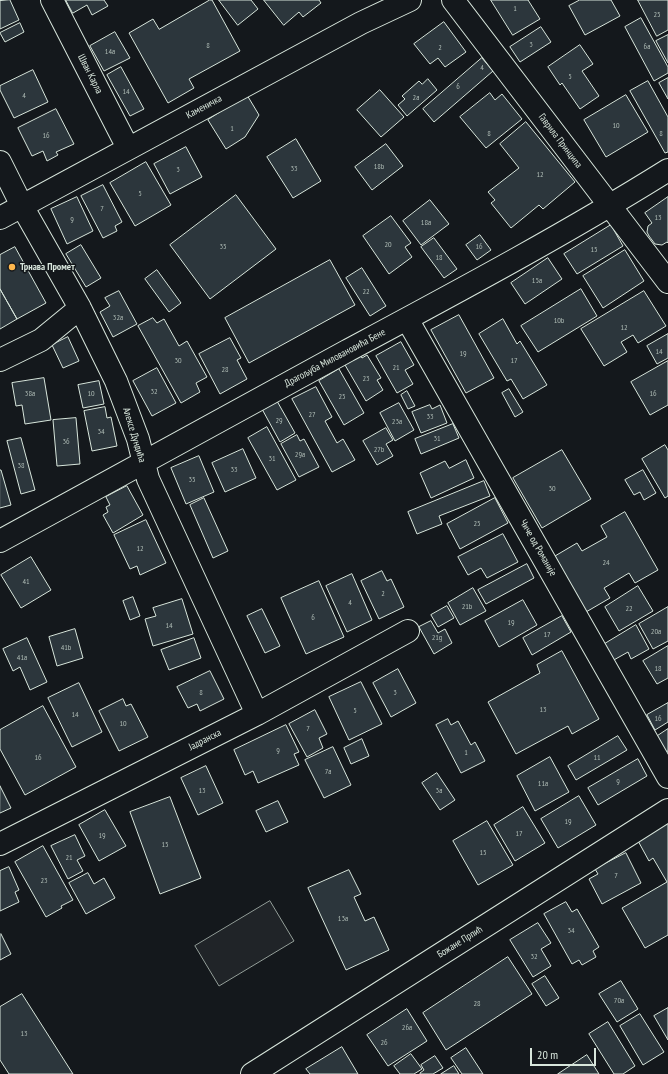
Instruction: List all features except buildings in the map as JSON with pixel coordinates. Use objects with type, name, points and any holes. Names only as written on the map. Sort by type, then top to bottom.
[{"type":"street","name":"Шван Карла","points":[[52,0],[128,148]]},
{"type":"street","name":"Каменичка","points":[[0,218],[361,23],[410,0]]},
{"type":"street","name":"Гаврила Принципа","points":[[453,0],[668,282]]},
{"type":"street","name":"Алексе Дундића","points":[[0,162],[22,206],[80,308],[116,381],[138,439],[142,462],[148,479],[257,714]]},
{"type":"street","name":"Драгољуба Миловановића Бене","points":[[0,541],[142,462],[407,319],[610,206],[668,170]]},
{"type":"street","points":[[0,360],[41,340],[80,308]]},
{"type":"street","name":"Чиче од Романије","points":[[407,319],[668,777]]},
{"type":"street","name":"Јадранска","points":[[0,844],[257,714],[408,631]]},
{"type":"street","name":"Божане Прпић","points":[[252,1074],[668,810]]},
{"type":"shaded area","points":[[270,901],[294,941],[219,986],[195,946]]},
{"type":"place","name":"Трнава Промет","points":[[12,267]]}]
